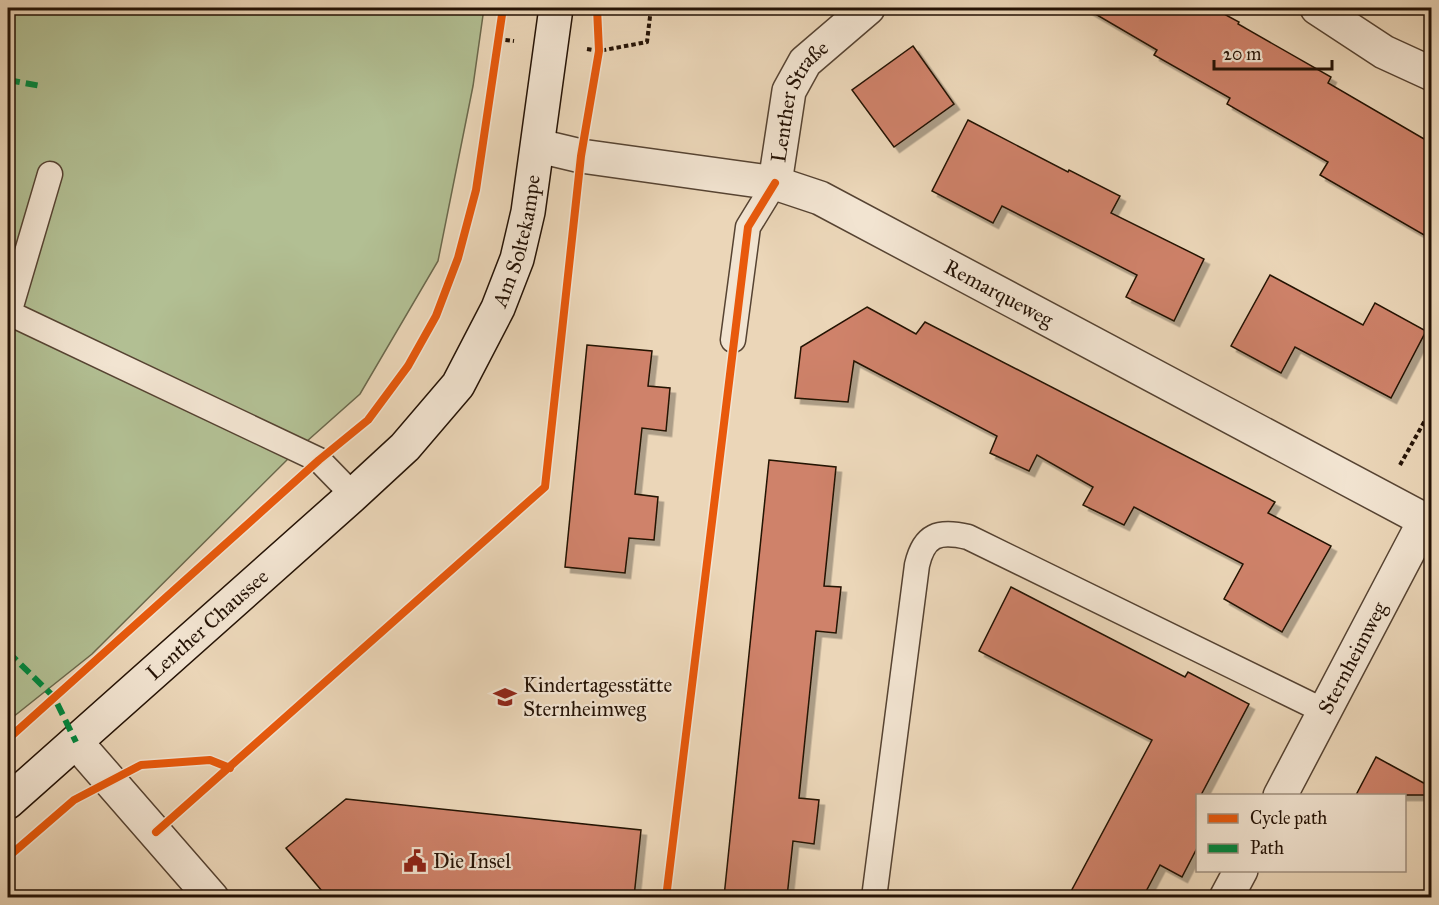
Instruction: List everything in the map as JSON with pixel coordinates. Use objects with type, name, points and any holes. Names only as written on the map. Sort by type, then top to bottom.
[{"type":"street","name":"Am Soltekampe","points":[[405,447],[458,385],[498,308],[517,260],[528,212],[556,8]]},
{"type":"street","name":"Lenther Straße","points":[[775,183],[789,91],[805,62],[868,8]]},
{"type":"street","points":[[1317,8],[1384,52],[1431,74]]},
{"type":"street","name":"Remarqueweg","points":[[538,146],[581,156],[775,183],[820,198],[1428,522]]},
{"type":"street","name":"Lenther Chaussee","points":[[8,801],[405,447]]},
{"type":"street","name":"Sternheimweg","points":[[1281,794],[1428,522]]},
{"type":"street","points":[[75,742],[212,897]]},
{"type":"street","points":[[1226,897],[1240,872]]},
{"type":"lane","points":[[50,174],[9,313],[319,460],[353,495]]},
{"type":"lane","points":[[733,340],[748,227],[775,183]]},
{"type":"lane","points":[[874,897],[916,565],[926,542],[933,538],[954,534],[968,537],[1324,711]]},
{"type":"path","points":[[599,51],[647,42],[651,8]]},
{"type":"path","points":[[1382,498],[1431,408]]},
{"type":"green space","points":[[8,8],[484,8],[473,86],[438,261],[360,394],[297,450],[92,654],[8,721]]},
{"type":"building","points":[[1085,8],[1213,8],[1331,77],[1328,83],[1431,143],[1431,239],[1320,175],[1328,162],[1227,104],[1230,98],[1154,55],[1157,50]]},
{"type":"building","points":[[913,46],[954,104],[894,147],[852,90]]},
{"type":"building","points":[[968,120],[1120,196],[1111,213],[1204,259],[1174,321],[1126,297],[1137,275],[1002,206],[993,223],[932,191]]},
{"type":"building","points":[[1270,275],[1363,325],[1375,303],[1426,331],[1391,398],[1295,347],[1281,373],[1231,346]]},
{"type":"building","points":[[867,307],[916,334],[925,322],[1275,502],[1268,513],[1331,546],[1282,632],[1224,599],[1243,564],[1134,507],[1124,525],[1083,505],[1093,487],[1037,455],[1029,471],[990,453],[997,436],[854,361],[848,402],[795,398],[801,347]]},
{"type":"building","points":[[587,345],[652,351],[648,386],[670,388],[666,431],[642,428],[635,494],[658,497],[654,540],[629,538],[625,573],[565,567]]},
{"type":"building","points":[[769,460],[836,467],[824,586],[841,587],[836,633],[816,631],[799,798],[819,800],[814,844],[793,841],[787,897],[724,897]]},
{"type":"building","points":[[1011,587],[1185,677],[1188,672],[1249,704],[1202,794],[1196,794],[1196,850],[1182,877],[1160,865],[1143,897],[1068,897],[1152,740],[979,651]]},
{"type":"building","points":[[1376,757],[1431,787],[1431,795],[1357,794]]},
{"type":"building","points":[[346,799],[641,830],[634,897],[327,897],[286,848]]},
{"type":"marked path","points":[[8,80],[41,86]]},
{"type":"marked path","points":[[8,652],[54,697],[76,742]]},
{"type":"cycle path","points":[[8,739],[319,460],[368,420],[408,366],[436,316],[458,258],[476,190],[503,8]]},
{"type":"cycle path","points":[[156,832],[545,487],[581,156],[599,51],[597,8]]},
{"type":"cycle path","points":[[666,898],[748,227],[775,183]]},
{"type":"cycle path","points":[[8,857],[74,800],[141,765],[210,760],[230,768]]},
{"type":"place","name":"Kindertagesstätte Sternheimweg","points":[[505,697]]},
{"type":"place","name":"Die Insel","points":[[415,861]]}]
